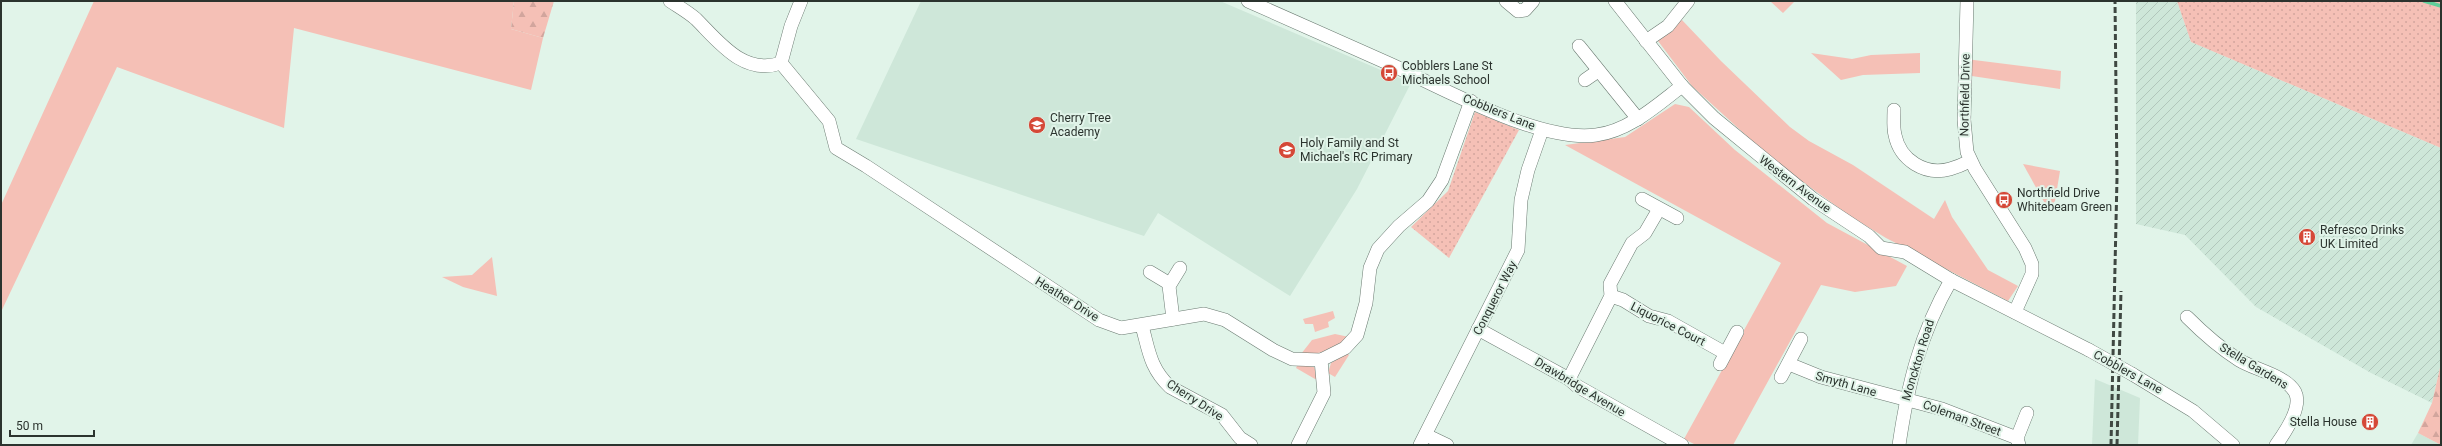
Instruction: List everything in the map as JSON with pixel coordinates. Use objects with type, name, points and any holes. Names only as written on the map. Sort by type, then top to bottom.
[{"type":"street","points":[[670,1],[695,18],[713,38],[742,60],[769,67],[781,63],[791,26],[801,1]]},
{"type":"street","name":"Cobblers Lane","points":[[1248,1],[1471,102],[1542,130],[1579,137],[1598,135],[1613,131],[1638,119],[1682,86]]},
{"type":"street","points":[[1502,1],[1506,1],[1518,11],[1525,10],[1533,1]]},
{"type":"street","name":"Western Avenue","points":[[1614,1],[1682,86],[1738,139],[1813,200],[1869,236],[1881,248],[1906,252],[1951,280],[2015,312]]},
{"type":"street","name":"Northfield Drive","points":[[1967,1],[1964,141],[1970,161],[2025,248],[2032,264],[2032,274],[2015,312]]},
{"type":"street","points":[[1646,41],[1668,26],[1688,2]]},
{"type":"street","points":[[1579,46],[1638,119]]},
{"type":"street","name":"Heather Drive","points":[[781,63],[829,121],[833,142],[840,152],[866,166],[1099,320],[1121,328],[1142,326],[1204,314],[1225,320],[1273,350],[1292,359],[1320,360],[1345,348],[1357,335],[1366,303],[1370,268],[1378,249],[1399,226],[1428,201],[1442,180],[1471,102]]},
{"type":"street","points":[[1585,80],[1598,70]]},
{"type":"street","points":[[1894,110],[1894,135],[1898,145],[1912,163],[1921,168],[1949,170],[1970,161]]},
{"type":"street","name":"Conqueror Way","points":[[1447,445],[1423,440],[1518,250],[1521,200],[1528,170],[1542,130]]},
{"type":"street","points":[[1642,199],[1677,218]]},
{"type":"street","points":[[1569,378],[1611,296],[1610,284],[1632,243],[1645,233],[1659,209]]},
{"type":"street","points":[[1173,319],[1170,284],[1180,268]]},
{"type":"street","points":[[1150,272],[1170,284]]},
{"type":"street","name":"Monckton Road","points":[[1899,445],[1905,399],[1932,313],[1951,280]]},
{"type":"street","name":"Liquorice Court","points":[[1611,296],[1623,300],[1649,316],[1668,321],[1722,359],[1737,332]]},
{"type":"street","name":"Cobblers Lane","points":[[2015,312],[2089,350],[2193,411],[2233,445]]},
{"type":"street","name":"Stella Gardens","points":[[2187,317],[2217,344],[2240,361],[2279,380],[2295,392],[2297,400],[2296,409],[2276,445]]},
{"type":"street","name":"Cherry Drive","points":[[1142,326],[1152,366],[1165,382],[1170,387],[1222,415],[1240,438],[1251,445]]},
{"type":"street","name":"Drawbridge Avenue","points":[[1478,330],[1569,378],[1577,386],[1682,445]]},
{"type":"street","points":[[1781,377],[1801,339]]},
{"type":"street","points":[[1298,445],[1324,393],[1320,360]]},
{"type":"street","name":"Smyth Lane","points":[[1789,364],[1820,377],[1905,399]]},
{"type":"street","name":"Coleman Street","points":[[1905,399],[1942,408],[2018,441]]},
{"type":"street","points":[[2018,441],[2027,413]]},
{"type":"shaded area","name":"Cherry Tree Academy","points":[[921,1],[1220,1],[1411,83],[1357,189],[1290,296],[1158,213],[1144,236],[856,139]]},
{"type":"shaded area","points":[[2136,1],[2177,1],[2191,42],[2441,148],[2441,363],[2432,403],[2371,373],[2256,307],[2185,235],[2136,224]]},
{"type":"shaded area","points":[[2095,379],[2140,398],[2138,445],[2092,445]]},
{"type":"shaded area","points":[[2418,433],[2441,445],[2411,445]]},
{"type":"green space","points":[[94,1],[514,1],[511,29],[543,38],[531,90],[294,28],[284,128],[117,67],[1,312],[1,205]]},
{"type":"green space","points":[[514,1],[554,1],[543,38],[511,29]]},
{"type":"green space","points":[[1770,1],[1795,1],[1783,13]]},
{"type":"green space","points":[[2177,1],[2441,1],[2441,148],[2191,42]]},
{"type":"green space","points":[[1682,20],[1721,61],[1790,127],[1809,141],[1853,165],[1934,219],[1945,200],[1952,217],[1988,270],[2018,286],[2008,301],[1886,238],[1850,216],[1774,161],[1692,86],[1658,41],[1664,33]]},
{"type":"green space","points":[[1811,53],[1852,59],[1871,55],[1920,53],[1920,73],[1863,75],[1841,80]]},
{"type":"green space","points":[[1966,59],[2061,71],[2060,89],[1965,75]]},
{"type":"green space","points":[[1675,104],[1689,107],[1735,150],[1827,223],[1907,266],[1896,286],[1855,292],[1821,285],[1733,445],[1696,445],[1684,439],[1781,263],[1565,145],[1625,137]]},
{"type":"green space","points":[[1475,112],[1519,130],[1449,258],[1411,227],[1448,191]]},
{"type":"green space","points":[[2023,164],[2060,171],[2055,201],[2048,209]]},
{"type":"green space","points":[[492,257],[497,296],[463,287],[442,277],[472,275]]},
{"type":"green space","points":[[1333,311],[1335,318],[1328,322],[1329,327],[1315,332],[1313,324],[1305,324],[1303,319]]},
{"type":"green space","points":[[1335,334],[1349,337],[1338,346],[1321,353],[1301,354],[1312,340]]},
{"type":"green space","points":[[1347,353],[1349,355],[1335,377],[1328,373],[1331,363]]},
{"type":"green space","points":[[2441,363],[2441,445],[2418,433],[2432,403]]},
{"type":"green space","points":[[1298,364],[1314,367],[1318,378],[1315,379],[1296,368]]},
{"type":"waterway","points":[[2424,1],[2441,6]]},
{"type":"railway","points":[[2111,445],[2117,178],[2115,1]]},
{"type":"railway","points":[[2117,445],[2121,291]]},
{"type":"place","name":"Cobblers Lane St Michaels School","points":[[1389,73]]},
{"type":"place","name":"Cherry Tree Academy","points":[[1037,125]]},
{"type":"place","name":"Holy Family and St Michael's RC Primary","points":[[1287,150]]},
{"type":"place","name":"Northfield Drive Whitebeam Green","points":[[2004,200]]},
{"type":"place","name":"Refresco Drinks UK Limited","points":[[2307,237]]},
{"type":"place","name":"Stella House","points":[[2370,422]]}]
